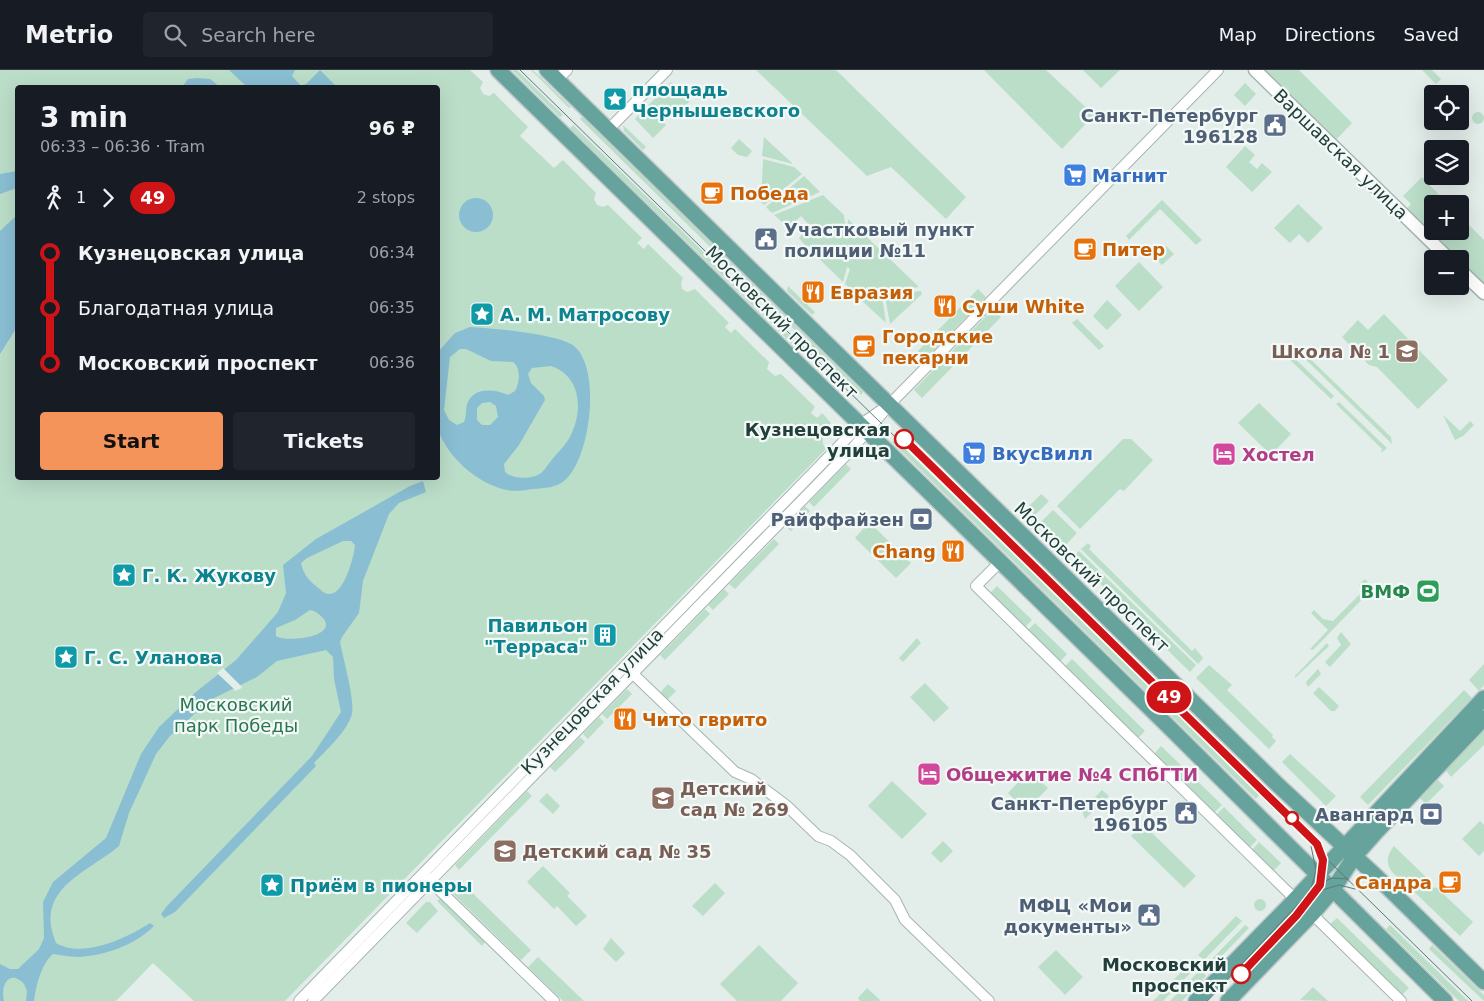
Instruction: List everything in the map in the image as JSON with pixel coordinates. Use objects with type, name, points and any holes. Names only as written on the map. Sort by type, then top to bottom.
[{"type":"main road","name":"Московский проспект","points":[[498,70],[1445,1001]]},
{"type":"main road","name":"Московский проспект","points":[[557,73],[608,130],[1484,982]]},
{"type":"main road","points":[[1228,1001],[1332,891],[1349,852],[1484,698]]},
{"type":"main road","points":[[1196,1001],[1317,875],[1349,852],[1484,718]]},
{"type":"street","points":[[608,130],[667,70]]},
{"type":"street","name":"Кузнецовская улица","points":[[313,1001],[427,878],[629,670],[1218,70]]},
{"type":"street","name":"Варшавская улица","points":[[1255,70],[1440,250]]},
{"type":"street","points":[[1469,279],[1484,293]]},
{"type":"street","points":[[1000,562],[976,586],[1295,899]]},
{"type":"street","points":[[629,670],[735,772],[752,779],[787,806],[818,836],[850,855],[895,900],[905,920],[988,1001]]},
{"type":"street","name":"Кузнецовская улица","points":[[299,1001],[427,878]]},
{"type":"street","points":[[427,878],[554,1001]]},
{"type":"street","points":[[1312,914],[1401,1001]]},
{"type":"green space","name":"Московский парк Победы","points":[[0,70],[470,70],[483,82],[480,88],[483,94],[489,96],[494,93],[528,127],[520,136],[554,168],[563,160],[596,193],[594,199],[597,205],[603,207],[608,205],[642,238],[637,243],[644,249],[648,244],[683,278],[681,283],[682,289],[687,292],[695,289],[729,323],[725,327],[731,333],[735,329],[769,362],[767,369],[775,376],[781,374],[815,407],[811,413],[817,418],[822,413],[831,423],[822,433],[823,444],[826,449],[285,1001],[194,1001],[153,963],[116,1001],[0,1001]]},
{"type":"green space","points":[[512,70],[517,70],[563,115],[560,117]]},
{"type":"green space","points":[[531,70],[533,70],[571,107],[569,108]]},
{"type":"green space","points":[[756,70],[836,70],[966,197],[946,219],[891,167],[867,176]]},
{"type":"green space","points":[[984,70],[1046,70],[1094,115],[1062,149]]},
{"type":"green space","points":[[1083,70],[1120,70],[1101,88]]},
{"type":"green space","points":[[1261,70],[1299,70],[1352,123],[1334,142]]},
{"type":"green space","points":[[1422,70],[1432,70],[1441,79],[1436,84]]},
{"type":"green space","points":[[671,82],[690,101],[664,122],[666,125],[653,138],[635,119]]},
{"type":"green space","points":[[1245,83],[1256,94],[1245,106],[1234,95]]},
{"type":"green space","points":[[1478,112],[1484,118],[1478,124],[1472,118]]},
{"type":"green space","points":[[582,117],[863,392],[861,395],[580,119]]},
{"type":"green space","points":[[573,125],[797,343],[794,346],[570,128]]},
{"type":"green space","points":[[623,125],[646,147],[643,150],[624,131]]},
{"type":"green space","points":[[764,137],[793,164],[762,156]]},
{"type":"green space","points":[[739,139],[752,151],[747,157],[738,155],[731,148]]},
{"type":"green space","points":[[1245,146],[1255,155],[1249,162],[1257,169],[1262,163],[1272,172],[1252,192],[1226,167]]},
{"type":"green space","points":[[763,159],[794,167],[802,174],[764,205],[761,202]]},
{"type":"green space","points":[[804,176],[820,192],[772,213],[766,207]]},
{"type":"green space","points":[[1422,177],[1424,185],[1430,185],[1439,195],[1424,195],[1424,230],[1405,211],[1411,204],[1403,196]]},
{"type":"green space","points":[[823,195],[844,215],[847,241],[848,219],[919,287],[857,295],[845,284],[850,269],[847,267],[843,282],[808,248],[834,254],[805,245],[799,238],[810,226],[801,216],[789,228],[774,215]]},
{"type":"green space","points":[[1162,200],[1202,240],[1196,245],[1160,209],[1129,240],[1126,236]]},
{"type":"green space","points":[[1298,204],[1323,228],[1308,243],[1299,234],[1290,243],[1274,228]]},
{"type":"green space","points":[[1469,225],[1484,240],[1484,288],[1469,274],[1469,250],[1445,250],[1435,240],[1469,240]]},
{"type":"green space","points":[[1166,246],[1174,254],[1162,265],[1155,258]]},
{"type":"green space","points":[[1139,262],[1163,287],[1139,311],[1115,286]]},
{"type":"green space","points":[[788,286],[815,312],[812,315],[787,291]]},
{"type":"green space","points":[[978,289],[986,297],[923,361],[915,354]]},
{"type":"green space","points":[[921,291],[922,294],[890,324],[885,296]]},
{"type":"green space","points":[[882,296],[886,323],[861,300]]},
{"type":"green space","points":[[1107,300],[1122,315],[1107,330],[1093,316]]},
{"type":"green space","points":[[993,309],[1001,317],[922,398],[914,390]]},
{"type":"green space","points":[[1384,314],[1448,380],[1418,409],[1377,367],[1369,365],[1342,337],[1358,320],[1368,330]]},
{"type":"green space","points":[[1077,319],[1104,346],[1099,350],[1072,323]]},
{"type":"green space","points":[[1292,346],[1302,351],[1391,437],[1392,444]]},
{"type":"green space","points":[[1287,351],[1334,396],[1331,399],[1288,358]]},
{"type":"green space","points":[[1339,402],[1387,448],[1381,453],[1382,449],[1336,404]]},
{"type":"green space","points":[[1259,403],[1291,434],[1271,455],[1238,423]]},
{"type":"green space","points":[[1443,415],[1460,431],[1470,421],[1474,425],[1463,436],[1455,440]]},
{"type":"green space","points":[[895,439],[1259,795],[1256,799],[892,442]]},
{"type":"green space","points":[[1123,439],[1131,439],[1153,460],[1124,491],[1120,489],[1080,529],[1057,506]]},
{"type":"green space","points":[[935,463],[1309,828],[1307,830],[933,466]]},
{"type":"green space","points":[[846,464],[851,469],[814,507],[809,502]]},
{"type":"green space","points":[[1041,494],[1049,501],[1035,515],[1027,508]]},
{"type":"green space","points":[[805,506],[810,511],[791,531],[785,526]]},
{"type":"green space","points":[[1053,510],[1077,533],[1063,548],[1039,524]]},
{"type":"green space","points":[[869,522],[911,563],[896,578],[855,538]]},
{"type":"green space","points":[[774,539],[779,544],[735,589],[729,584]]},
{"type":"green space","points":[[1088,543],[1091,546],[1089,549],[1192,651],[1195,648],[1203,658],[1198,664],[1081,549]]},
{"type":"green space","points":[[1079,551],[1196,665],[1190,672],[1073,557]]},
{"type":"green space","points":[[1365,579],[1371,586],[1370,591],[1313,650],[1310,649],[1328,630],[1311,613],[1314,610],[1323,619],[1333,621],[1364,590],[1359,585]]},
{"type":"green space","points":[[997,586],[1032,620],[1025,627],[990,593]]},
{"type":"green space","points":[[724,589],[729,594],[713,610],[708,605]]},
{"type":"green space","points":[[705,609],[710,614],[665,660],[660,655]]},
{"type":"green space","points":[[1035,623],[1067,654],[1060,662],[1028,630]]},
{"type":"green space","points":[[1341,632],[1351,644],[1330,667],[1325,662],[1341,645],[1337,638]]},
{"type":"green space","points":[[917,638],[921,643],[903,662],[899,658]]},
{"type":"green space","points":[[1327,643],[1329,646],[1295,678],[1295,676]]},
{"type":"green space","points":[[1072,659],[1145,731],[1138,738],[1065,666]]},
{"type":"green space","points":[[1484,664],[1484,685],[1479,691],[1469,680]]},
{"type":"green space","points":[[1209,665],[1232,685],[1227,690],[1273,735],[1272,737],[1276,741],[1269,749],[1196,678]]},
{"type":"green space","points":[[1318,669],[1321,674],[1308,687],[1306,682]]},
{"type":"green space","points":[[925,683],[949,708],[934,722],[910,697]]},
{"type":"green space","points":[[668,684],[676,691],[665,702],[658,695]]},
{"type":"green space","points":[[1319,687],[1339,706],[1335,711],[1331,711],[1313,693]]},
{"type":"green space","points":[[627,689],[632,694],[607,719],[602,714]]},
{"type":"green space","points":[[1464,690],[1472,698],[1368,805],[1360,797]]},
{"type":"green space","points":[[599,717],[604,722],[588,739],[583,734]]},
{"type":"green space","points":[[1484,729],[1484,745],[1451,777],[1445,769]]},
{"type":"green space","points":[[580,737],[585,742],[555,772],[550,767]]},
{"type":"green space","points":[[1161,746],[1222,805],[1214,813],[1154,754]]},
{"type":"green space","points":[[1290,754],[1336,796],[1326,806],[1282,762]]},
{"type":"green space","points":[[1029,771],[1048,788],[1026,811],[1008,793]]},
{"type":"green space","points":[[1436,778],[1444,786],[1426,804],[1418,796]]},
{"type":"green space","points":[[892,781],[927,814],[902,839],[868,806]]},
{"type":"green space","points":[[1102,790],[1109,796],[1085,819],[1082,811]]},
{"type":"green space","points":[[527,791],[532,796],[459,870],[455,865]]},
{"type":"green space","points":[[547,793],[560,806],[553,814],[539,801]]},
{"type":"green space","points":[[1224,807],[1257,840],[1249,848],[1216,815]]},
{"type":"green space","points":[[1480,821],[1484,825],[1484,851],[1479,856],[1462,839]]},
{"type":"green space","points":[[1143,824],[1196,876],[1184,888],[1131,836]]},
{"type":"green space","points":[[943,841],[953,851],[941,863],[931,853]]},
{"type":"green space","points":[[1259,842],[1281,863],[1273,871],[1252,850]]},
{"type":"green space","points":[[1394,846],[1432,883],[1416,882],[1395,875],[1388,864],[1389,855]]},
{"type":"green space","points":[[543,866],[570,893],[567,896],[587,916],[576,926],[557,906],[554,909],[527,882]]},
{"type":"green space","points":[[458,879],[531,950],[521,960],[448,889]]},
{"type":"green space","points":[[715,883],[725,893],[703,916],[692,906]]},
{"type":"green space","points":[[1405,883],[1437,888],[1473,922],[1460,936]]},
{"type":"green space","points":[[440,898],[485,942],[482,946],[437,901]]},
{"type":"green space","points":[[1258,899],[1262,899],[1266,905],[1262,911],[1258,911],[1254,907],[1254,903]]},
{"type":"green space","points":[[426,902],[430,902],[438,911],[417,933],[406,923]]},
{"type":"green space","points":[[1236,916],[1242,921],[1204,960],[1198,955]]},
{"type":"green space","points":[[1337,918],[1409,988],[1402,995],[1330,924]]},
{"type":"green space","points":[[1245,925],[1249,928],[1211,967],[1207,964]]},
{"type":"green space","points":[[1390,925],[1468,1001],[1459,1001],[1386,929]]},
{"type":"green space","points":[[611,938],[625,953],[616,962],[603,949]]},
{"type":"green space","points":[[759,945],[798,983],[781,1001],[737,1001],[720,984]]},
{"type":"green space","points":[[1432,945],[1484,995],[1484,1001],[1429,949]]},
{"type":"green space","points":[[1056,950],[1083,977],[1065,995],[1038,967]]},
{"type":"green space","points":[[538,957],[584,1001],[563,1001],[528,967]]},
{"type":"green space","points":[[1193,960],[1198,965],[1163,1001],[1153,1001]]},
{"type":"green space","points":[[1201,969],[1206,976],[1182,1001],[1170,1001]]},
{"type":"green space","points":[[1313,987],[1328,1001],[1300,1000]]},
{"type":"green space","points":[[867,988],[879,1001],[860,1001],[858,998]]},
{"type":"water","points":[[229,70],[295,70],[292,76],[300,85],[245,85]]},
{"type":"water","points":[[320,70],[335,85],[304,85],[306,84]]},
{"type":"water","points":[[188,79],[210,79],[218,85],[184,85]]},
{"type":"water","points":[[15,171],[15,189],[0,194],[0,174]]},
{"type":"water","points":[[476,198],[483,199],[488,203],[492,208],[492,222],[488,227],[483,231],[476,232],[469,231],[464,227],[460,222],[459,215],[460,208],[464,203],[469,199]]},
{"type":"water","points":[[15,217],[15,330],[0,354],[0,231]]},
{"type":"water","points":[[470,327],[540,335],[574,346],[583,358],[588,374],[590,393],[589,414],[581,453],[574,469],[562,483],[550,487],[510,491],[485,482],[456,459],[440,434],[440,350],[455,333]],"holes":[[[460,349],[466,349],[491,361],[513,362],[519,375],[518,384],[515,391],[508,395],[498,391],[486,391],[475,394],[467,404],[464,422],[457,425],[449,420],[444,410],[450,357]],[[551,366],[568,376],[576,392],[578,411],[573,430],[569,439],[541,473],[528,478],[512,476],[505,472],[504,464],[519,445],[545,400],[544,396],[531,383],[528,374],[532,368]],[[490,402],[496,406],[498,417],[490,425],[482,425],[477,420],[477,408],[482,403]]]},
{"type":"water","points":[[423,481],[426,492],[399,503],[389,514],[363,581],[359,613],[340,642],[350,689],[352,714],[341,734],[314,763],[316,766],[175,912],[164,918],[161,914],[167,906],[312,756],[341,712],[334,679],[333,657],[326,650],[277,661],[257,677],[210,700],[170,736],[156,754],[129,813],[119,846],[67,884],[57,896],[52,909],[51,924],[56,943],[79,949],[104,945],[129,935],[150,923],[154,926],[129,944],[100,954],[80,957],[53,954],[42,969],[34,1001],[26,1001],[27,991],[24,984],[19,980],[10,978],[3,989],[4,1001],[0,1001],[0,964],[10,969],[18,969],[39,949],[44,938],[43,902],[53,882],[106,838],[141,754],[159,727],[196,692],[236,660],[278,612],[286,593],[283,565],[316,539],[410,486]],"holes":[[[343,541],[351,541],[355,545],[353,558],[344,582],[334,593],[327,594],[308,579],[301,563],[307,558]],[[310,610],[323,618],[326,625],[324,630],[309,637],[290,639],[276,636],[276,628],[295,620]]]},
{"type":"pier","points":[[223,668],[242,688],[235,691],[217,673]]},
{"type":"tram line","points":[[520,70],[1472,1001]]},
{"type":"tram line","name":"49","points":[[904,439],[1317,844],[1323,860],[1322,880],[1317,891],[1278,936],[1241,974]]},
{"type":"tram line","points":[[1311,846],[1316,870],[1311,889]]},
{"type":"tram line","points":[[1207,1001],[1316,885],[1332,878],[1348,879]]},
{"type":"tram line","points":[[1319,891],[1339,885],[1355,889]]},
{"type":"place","name":"площадь Чернышевского","points":[[615,99]]},
{"type":"place","name":"Санкт-Петербург 196128","points":[[1275,125]]},
{"type":"place","name":"Магнит","points":[[1075,175]]},
{"type":"place","name":"Победа","points":[[712,193]]},
{"type":"place","name":"Участковый пункт полиции №11","points":[[766,239]]},
{"type":"place","name":"Питер","points":[[1085,249]]},
{"type":"place","name":"Евразия","points":[[813,292]]},
{"type":"place","name":"Суши White","points":[[945,306]]},
{"type":"place","name":"А. М. Матросову","points":[[482,314]]},
{"type":"place","name":"Городские пекарни","points":[[864,346]]},
{"type":"place","name":"Школа № 1","points":[[1407,351]]},
{"type":"place","name":"Кузнецовская улица","points":[[904,439]]},
{"type":"place","name":"ВкусВилл","points":[[974,453]]},
{"type":"place","name":"Хостел","points":[[1224,454]]},
{"type":"place","name":"Райффайзен","points":[[921,519]]},
{"type":"place","name":"Chang","points":[[953,551]]},
{"type":"place","name":"Г. К. Жукову","points":[[124,575]]},
{"type":"place","name":"ВМФ","points":[[1428,591]]},
{"type":"place","name":"Павильон \"Терраса\"","points":[[605,635]]},
{"type":"place","name":"Г. С. Уланова","points":[[66,657]]},
{"type":"place","name":"Чито гврито","points":[[625,719]]},
{"type":"place","name":"Общежитие №4 СПбГТИ","points":[[929,774]]},
{"type":"place","name":"Детский сад № 269","points":[[663,798]]},
{"type":"place","name":"Санкт-Петербург 196105","points":[[1186,813]]},
{"type":"place","name":"Авангард","points":[[1431,814]]},
{"type":"place","name":"Детский сад № 35","points":[[505,851]]},
{"type":"place","name":"Сандра","points":[[1450,882]]},
{"type":"place","name":"Приём в пионеры","points":[[272,885]]},
{"type":"place","name":"МФЦ «Мои документы»","points":[[1149,915]]},
{"type":"place","name":"Московский проспект","points":[[1241,974]]}]
